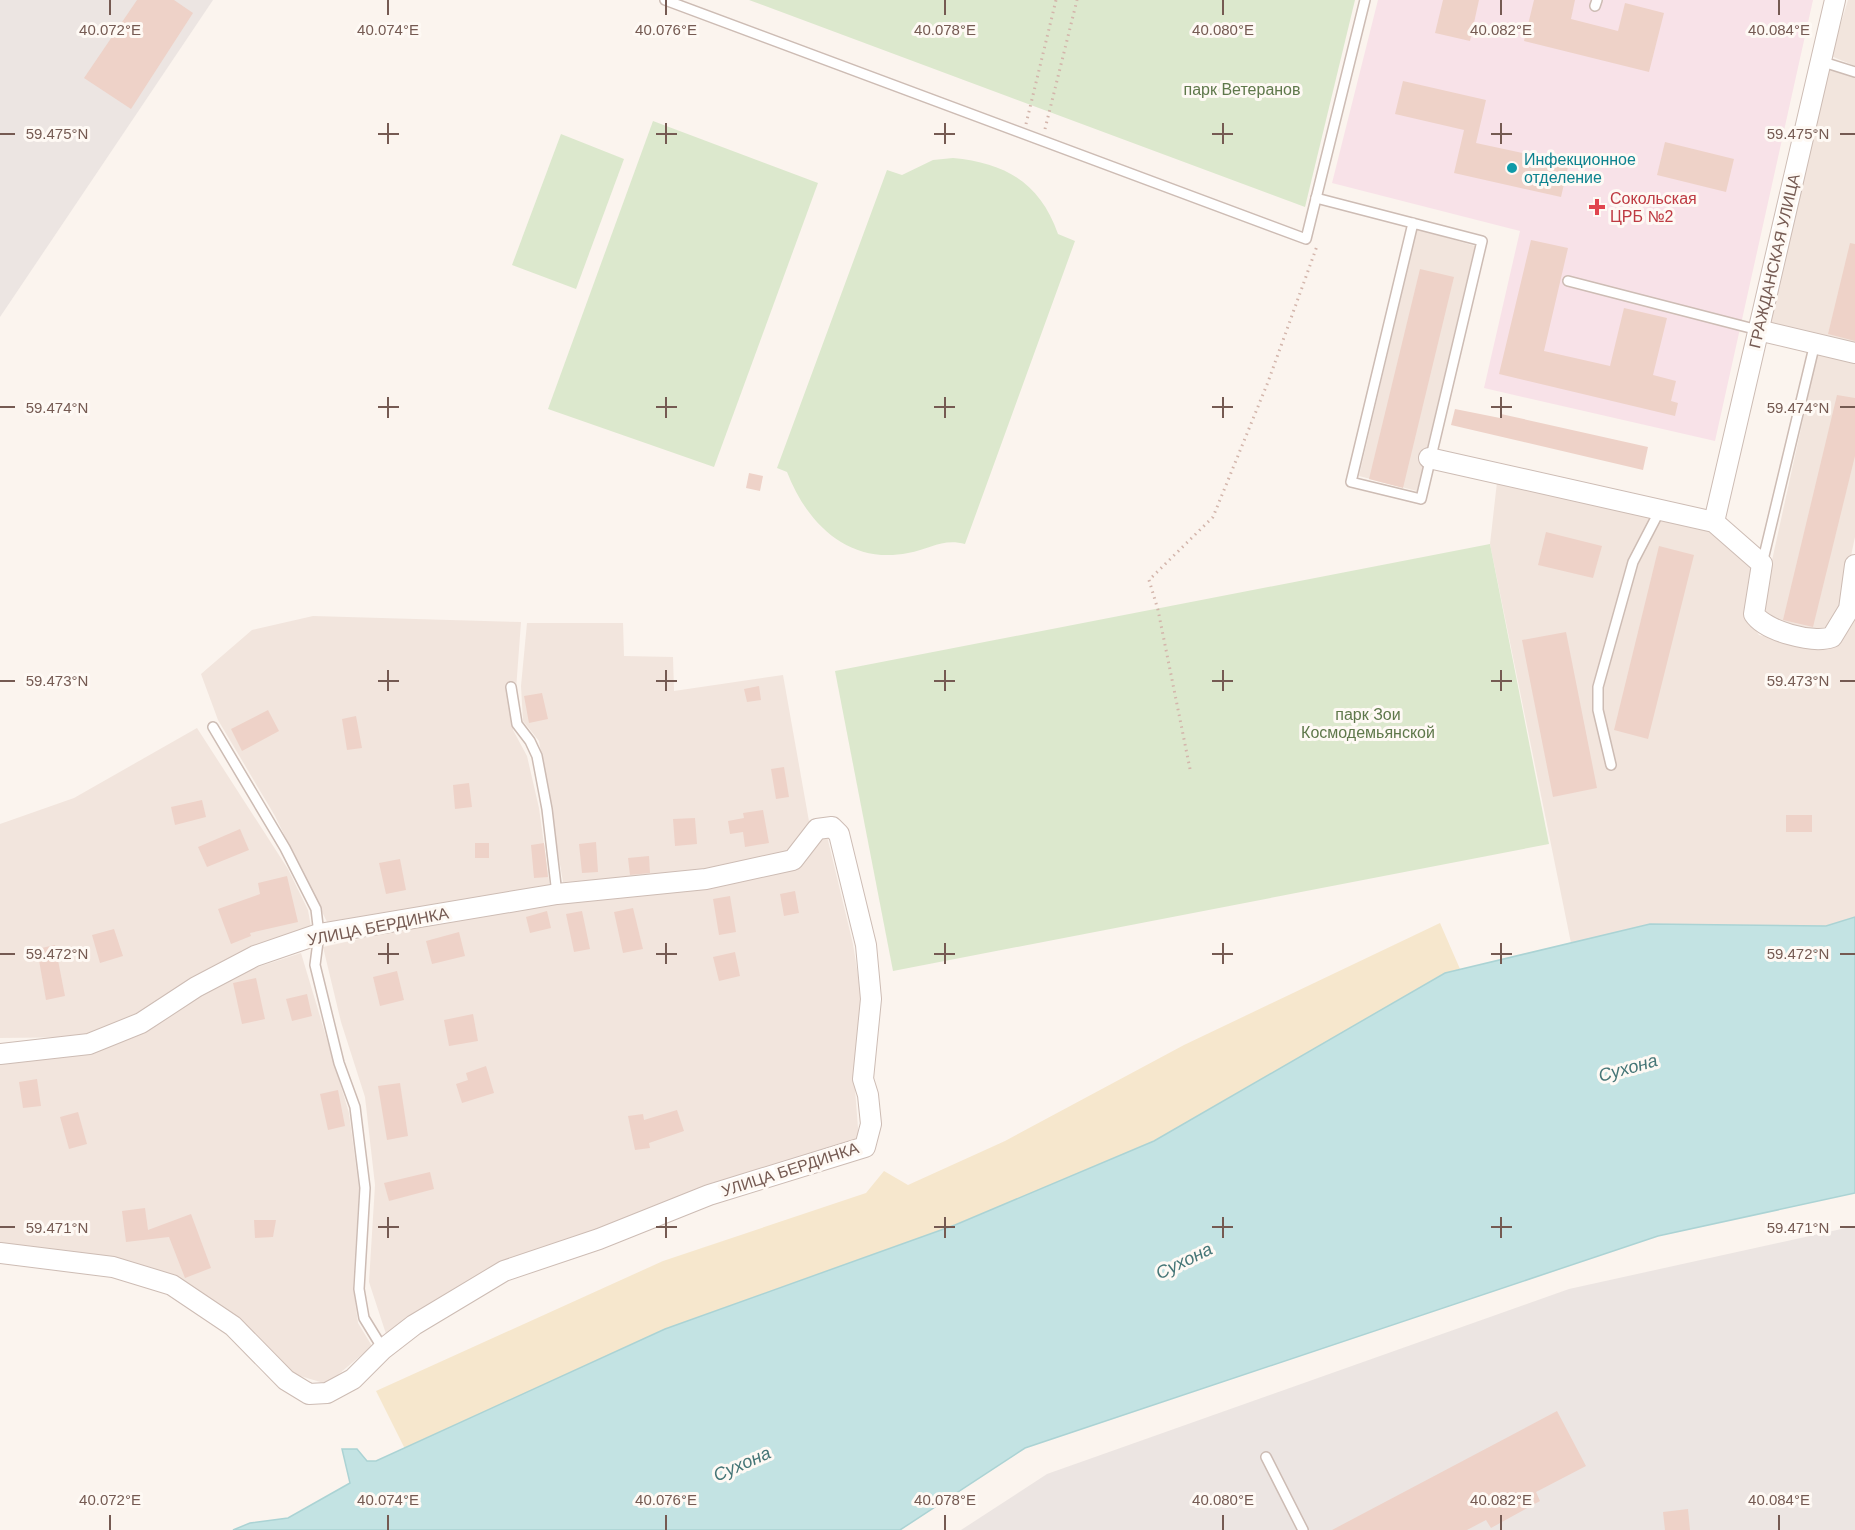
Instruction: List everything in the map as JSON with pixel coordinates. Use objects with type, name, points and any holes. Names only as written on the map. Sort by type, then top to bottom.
[{"type":"street","name":"ГРАЖДАНСКАЯ УЛИЦА","points":[[1714,522],[1834,0]]},
{"type":"street","points":[[1758,330],[1855,352]]},
{"type":"street","points":[[1429,458],[1714,522],[1762,564],[1754,614],[1764,625],[1824,640],[1832,637],[1852,610],[1855,565]]},
{"type":"street","name":"УЛИЦА БЕРДИНКА","points":[[0,1054],[89,1044],[141,1023],[196,987],[255,956],[318,934],[557,894],[706,879],[794,861],[817,829],[832,827],[839,834],[866,945],[871,999],[863,1079],[868,1095],[871,1124],[865,1147],[709,1195],[599,1239],[504,1271],[414,1325],[383,1349],[353,1379],[327,1393],[309,1394],[286,1380],[233,1326],[172,1285],[113,1267],[0,1253]]},
{"type":"lane","points":[[665,0],[1306,239],[1365,0]]},
{"type":"lane","points":[[1820,61],[1855,72]]},
{"type":"lane","points":[[1316,198],[1413,223],[1482,241],[1421,499],[1351,482],[1413,223]]},
{"type":"lane","points":[[1568,281],[1758,330]]},
{"type":"lane","points":[[1762,564],[1815,343]]},
{"type":"lane","points":[[1611,765],[1598,710],[1598,687],[1633,562],[1660,510]]},
{"type":"lane","points":[[511,687],[517,724],[530,741],[537,756],[547,809],[557,894]]},
{"type":"lane","points":[[213,727],[285,848],[316,909],[318,934],[315,965],[339,1063],[355,1107],[365,1188],[359,1289],[364,1317],[383,1349]]},
{"type":"lane","points":[[1266,1457],[1303,1530]]},
{"type":"path","points":[[1024,133],[1056,0]]},
{"type":"path","points":[[1042,141],[1077,0]]},
{"type":"path","points":[[1190,769],[1158,610],[1149,580],[1213,517],[1268,382],[1317,245],[1306,239]]},
{"type":"shaded area","points":[[0,0],[213,0],[0,317]]},
{"type":"shaded area","name":"Сокольская ЦРБ №2","points":[[1378,0],[1813,0],[1715,441],[1484,388],[1520,231],[1332,183]]},
{"type":"shaded area","points":[[1848,0],[1855,0],[1855,66],[1831,56]]},
{"type":"shaded area","points":[[1824,67],[1855,77],[1855,344],[1765,325]]},
{"type":"shaded area","points":[[1417,229],[1475,246],[1417,491],[1359,476]]},
{"type":"shaded area","points":[[1818,351],[1855,359],[1855,537],[1840,608],[1823,631],[1768,620],[1762,606]]},
{"type":"shaded area","points":[[1497,482],[1710,530],[1753,570],[1744,614],[1759,635],[1817,647],[1836,645],[1852,625],[1855,617],[1855,917],[1826,926],[1650,924],[1571,943],[1490,544]]},
{"type":"shaded area","points":[[313,616],[521,622],[513,730],[527,756],[539,808],[550,888],[327,922],[275,816],[218,720],[201,674],[252,630]]},
{"type":"shaded area","points":[[527,623],[623,623],[624,656],[673,657],[674,691],[783,675],[810,827],[827,836],[853,944],[862,1001],[854,1076],[859,1141],[499,1264],[387,1337],[369,1282],[375,1185],[365,1097],[341,1022],[323,947],[631,879],[563,882],[539,741],[523,721],[521,686]]},
{"type":"shaded area","points":[[197,728],[288,869],[308,910],[311,927],[141,1015],[86,1037],[0,1038],[0,824],[74,798]]},
{"type":"shaded area","points":[[301,953],[349,1113],[359,1189],[353,1286],[358,1323],[372,1346],[327,1384],[287,1372],[177,1277],[117,1258],[0,1244],[0,1061],[91,1053],[146,1029],[230,976]]},
{"type":"shaded area","points":[[1855,1226],[1855,1530],[961,1530],[1047,1474],[1569,1289]]},
{"type":"green space","name":"парк Ветеранов","points":[[749,0],[1355,0],[1305,207]]},
{"type":"green space","points":[[653,121],[818,183],[714,467],[548,409]]},
{"type":"green space","points":[[561,134],[624,159],[576,289],[512,265]]},
{"type":"green space","points":[[953,158],[989,165],[1019,179],[1041,201],[1058,234],[1075,241],[965,544],[950,542],[908,553],[887,555],[867,553],[849,546],[819,524],[806,508],[787,472],[777,468],[887,170],[902,175],[933,160]]},
{"type":"green space","name":"парк Зои Космодемьянской","points":[[1490,544],[1549,844],[893,971],[835,671]]},
{"type":"sand","points":[[1440,923],[1460,969],[1445,973],[1154,1141],[955,1225],[665,1329],[405,1449],[376,1391],[663,1261],[866,1193],[884,1171],[908,1185],[1005,1141],[1184,1045]]},
{"type":"water","name":"Сухона","points":[[1855,917],[1855,1193],[1658,1236],[1025,1448],[900,1530],[233,1530],[250,1523],[288,1518],[350,1483],[342,1449],[357,1449],[367,1461],[376,1461],[665,1329],[955,1225],[1154,1141],[1445,973],[1650,924],[1826,926]]},
{"type":"building","points":[[137,0],[174,0],[193,13],[131,109],[84,78]]},
{"type":"building","points":[[1443,0],[1479,0],[1470,41],[1435,33]]},
{"type":"building","points":[[1534,0],[1575,0],[1571,19],[1618,31],[1625,3],[1664,13],[1649,72],[1524,41]]},
{"type":"building","points":[[1403,81],[1486,100],[1476,143],[1569,163],[1561,197],[1454,173],[1464,130],[1395,114]]},
{"type":"building","points":[[1665,142],[1734,159],[1726,192],[1657,175]]},
{"type":"building","points":[[1531,240],[1568,248],[1544,351],[1610,366],[1624,308],[1667,318],[1653,375],[1676,381],[1671,401],[1678,403],[1675,416],[1499,374]]},
{"type":"building","points":[[1850,243],[1855,244],[1855,341],[1828,334]]},
{"type":"building","points":[[1420,269],[1454,277],[1403,488],[1369,479]]},
{"type":"building","points":[[1837,395],[1855,398],[1855,456],[1813,627],[1783,620]]},
{"type":"building","points":[[1455,409],[1500,418],[1501,414],[1648,447],[1643,470],[1451,425]]},
{"type":"building","points":[[749,473],[763,476],[760,491],[746,488]]},
{"type":"building","points":[[1546,532],[1602,546],[1593,578],[1538,565]]},
{"type":"building","points":[[1659,546],[1694,555],[1648,739],[1614,730]]},
{"type":"building","points":[[1566,632],[1597,788],[1553,797],[1522,640]]},
{"type":"building","points":[[759,686],[761,700],[747,702],[744,689]]},
{"type":"building","points":[[542,693],[548,719],[529,723],[524,696]]},
{"type":"building","points":[[268,710],[279,731],[242,751],[231,729]]},
{"type":"building","points":[[356,716],[362,748],[347,750],[342,719]]},
{"type":"building","points":[[784,767],[789,797],[776,799],[771,769]]},
{"type":"building","points":[[469,783],[472,807],[455,809],[453,785]]},
{"type":"building","points":[[202,800],[206,817],[175,825],[171,807]]},
{"type":"building","points":[[763,810],[769,843],[745,847],[743,832],[730,834],[728,821],[744,818],[743,813]]},
{"type":"building","points":[[1786,815],[1812,815],[1812,832],[1786,832]]},
{"type":"building","points":[[695,818],[697,844],[675,846],[673,819]]},
{"type":"building","points":[[240,829],[249,850],[207,867],[198,847]]},
{"type":"building","points":[[596,842],[598,872],[582,873],[579,844]]},
{"type":"building","points":[[475,843],[489,843],[489,858],[475,858]]},
{"type":"building","points":[[544,843],[548,877],[534,878],[531,845]]},
{"type":"building","points":[[649,856],[650,873],[630,875],[628,858]]},
{"type":"building","points":[[400,859],[406,890],[386,894],[379,863]]},
{"type":"building","points":[[287,876],[298,922],[250,933],[251,936],[231,944],[218,909],[260,894],[258,883]]},
{"type":"building","points":[[795,891],[799,913],[784,916],[780,894]]},
{"type":"building","points":[[730,896],[736,932],[719,935],[713,899]]},
{"type":"building","points":[[633,908],[643,949],[623,953],[614,912]]},
{"type":"building","points":[[547,911],[551,928],[530,933],[526,917]]},
{"type":"building","points":[[582,911],[590,949],[574,952],[566,914]]},
{"type":"building","points":[[114,929],[123,956],[100,963],[92,935]]},
{"type":"building","points":[[459,932],[465,956],[432,964],[426,941]]},
{"type":"building","points":[[55,945],[65,996],[46,1000],[37,949]]},
{"type":"building","points":[[735,952],[740,976],[719,981],[713,957]]},
{"type":"building","points":[[397,971],[404,1000],[380,1006],[373,977]]},
{"type":"building","points":[[256,978],[265,1019],[242,1024],[233,983]]},
{"type":"building","points":[[307,994],[312,1016],[292,1021],[286,999]]},
{"type":"building","points":[[473,1014],[478,1041],[449,1046],[444,1020]]},
{"type":"building","points":[[486,1066],[494,1093],[462,1103],[456,1084],[468,1080],[466,1073]]},
{"type":"building","points":[[37,1079],[41,1106],[23,1108],[19,1082]]},
{"type":"building","points":[[400,1083],[408,1136],[387,1140],[378,1086]]},
{"type":"building","points":[[338,1090],[345,1126],[328,1130],[320,1094]]},
{"type":"building","points":[[677,1110],[684,1131],[649,1143],[650,1148],[635,1150],[628,1116],[643,1114],[644,1120]]},
{"type":"building","points":[[78,1112],[87,1144],[69,1149],[60,1117]]},
{"type":"building","points":[[430,1172],[434,1189],[389,1201],[384,1183]]},
{"type":"building","points":[[145,1208],[148,1230],[191,1214],[211,1268],[185,1278],[169,1237],[126,1242],[122,1211]]},
{"type":"building","points":[[254,1220],[276,1220],[273,1237],[255,1238]]},
{"type":"building","points":[[1557,1411],[1586,1466],[1536,1492],[1540,1501],[1491,1528],[1486,1520],[1467,1530],[1332,1530]]},
{"type":"building","points":[[1688,1509],[1690,1530],[1665,1530],[1663,1512]]},
{"type":"place","name":"Инфекционное отделение","points":[[1512,168]]},
{"type":"place","name":"Сокольская ЦРБ №2","points":[[1597,207]]}]
